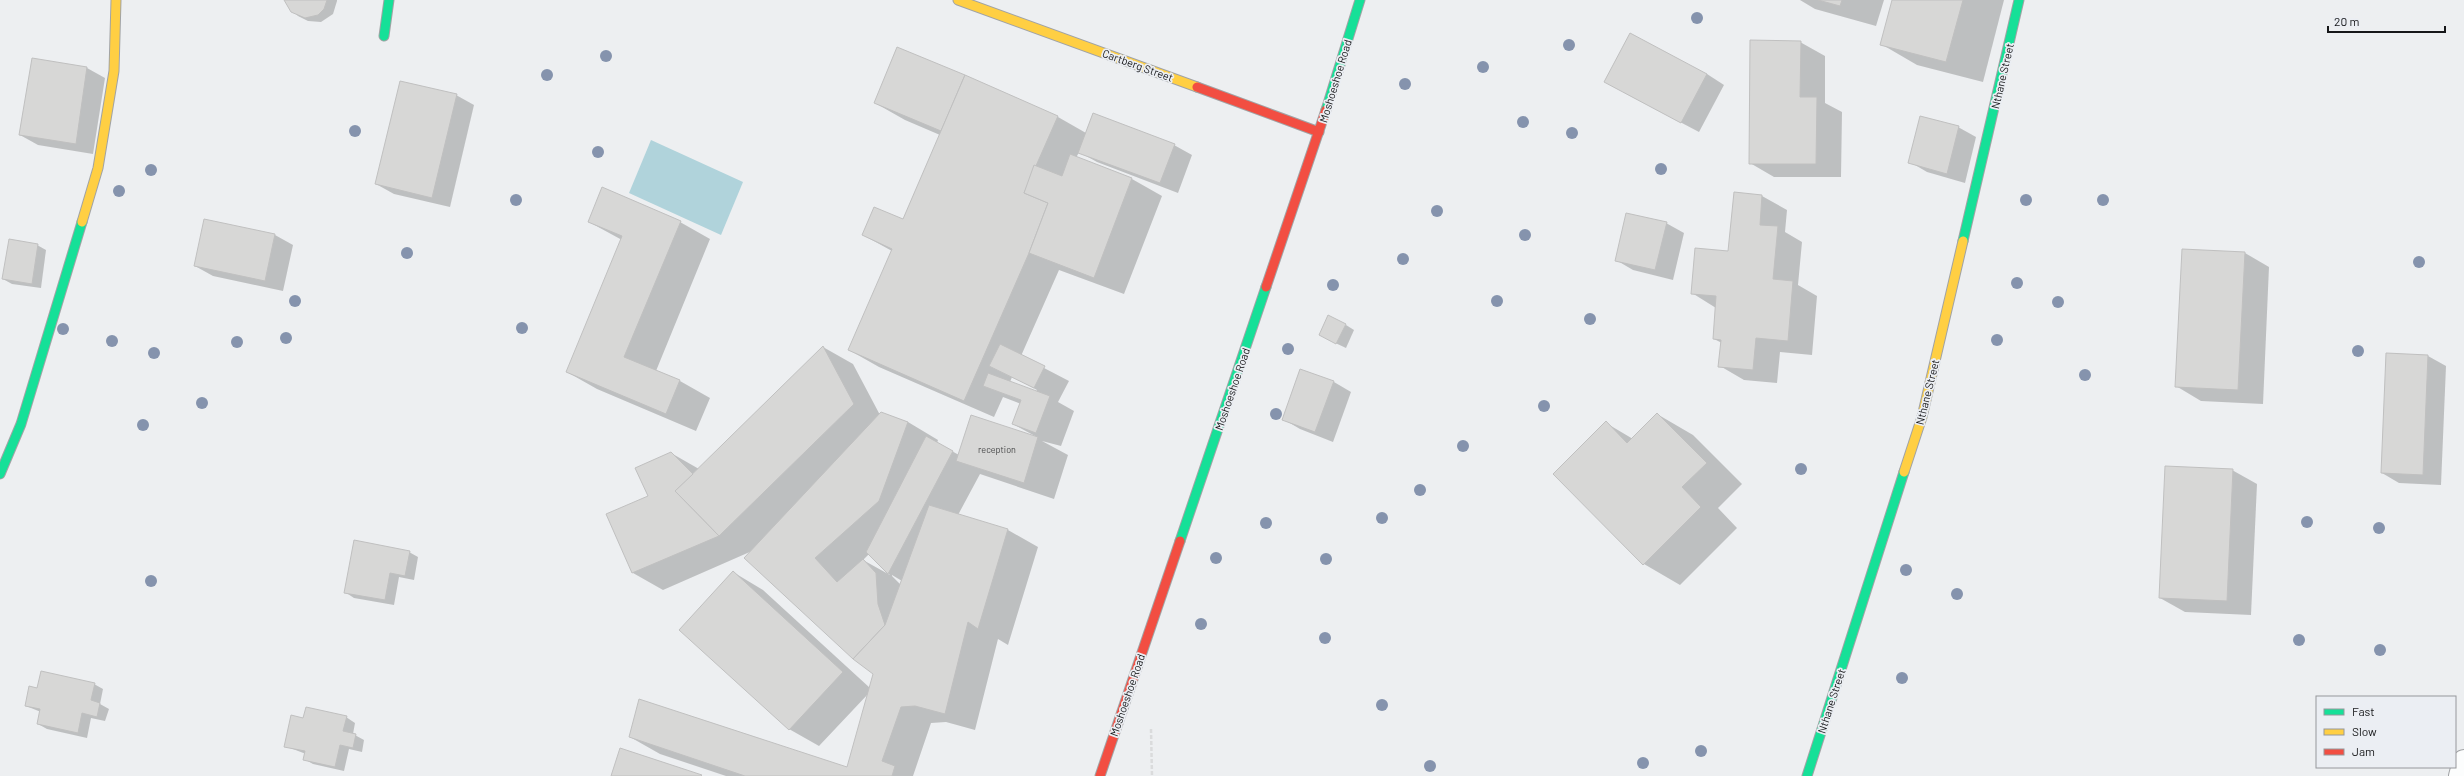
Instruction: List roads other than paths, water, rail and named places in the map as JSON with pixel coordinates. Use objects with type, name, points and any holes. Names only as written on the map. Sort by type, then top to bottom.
[{"type":"street","points":[[0,474],[21,424],[98,168],[114,71],[116,0]]},
{"type":"street","points":[[384,36],[389,0]]},
{"type":"street","name":"Cartberg Street","points":[[958,0],[992,10],[1319,132]]},
{"type":"street","name":"Moshoeshoe Road","points":[[1100,776],[1319,132],[1360,0]]},
{"type":"street","name":"Nthane Street","points":[[1807,776],[1922,417],[2020,0]]},
{"type":"street","points":[[2460,776],[2464,761]]},
{"type":"water","points":[[651,140],[743,182],[721,235],[629,193]]}]
